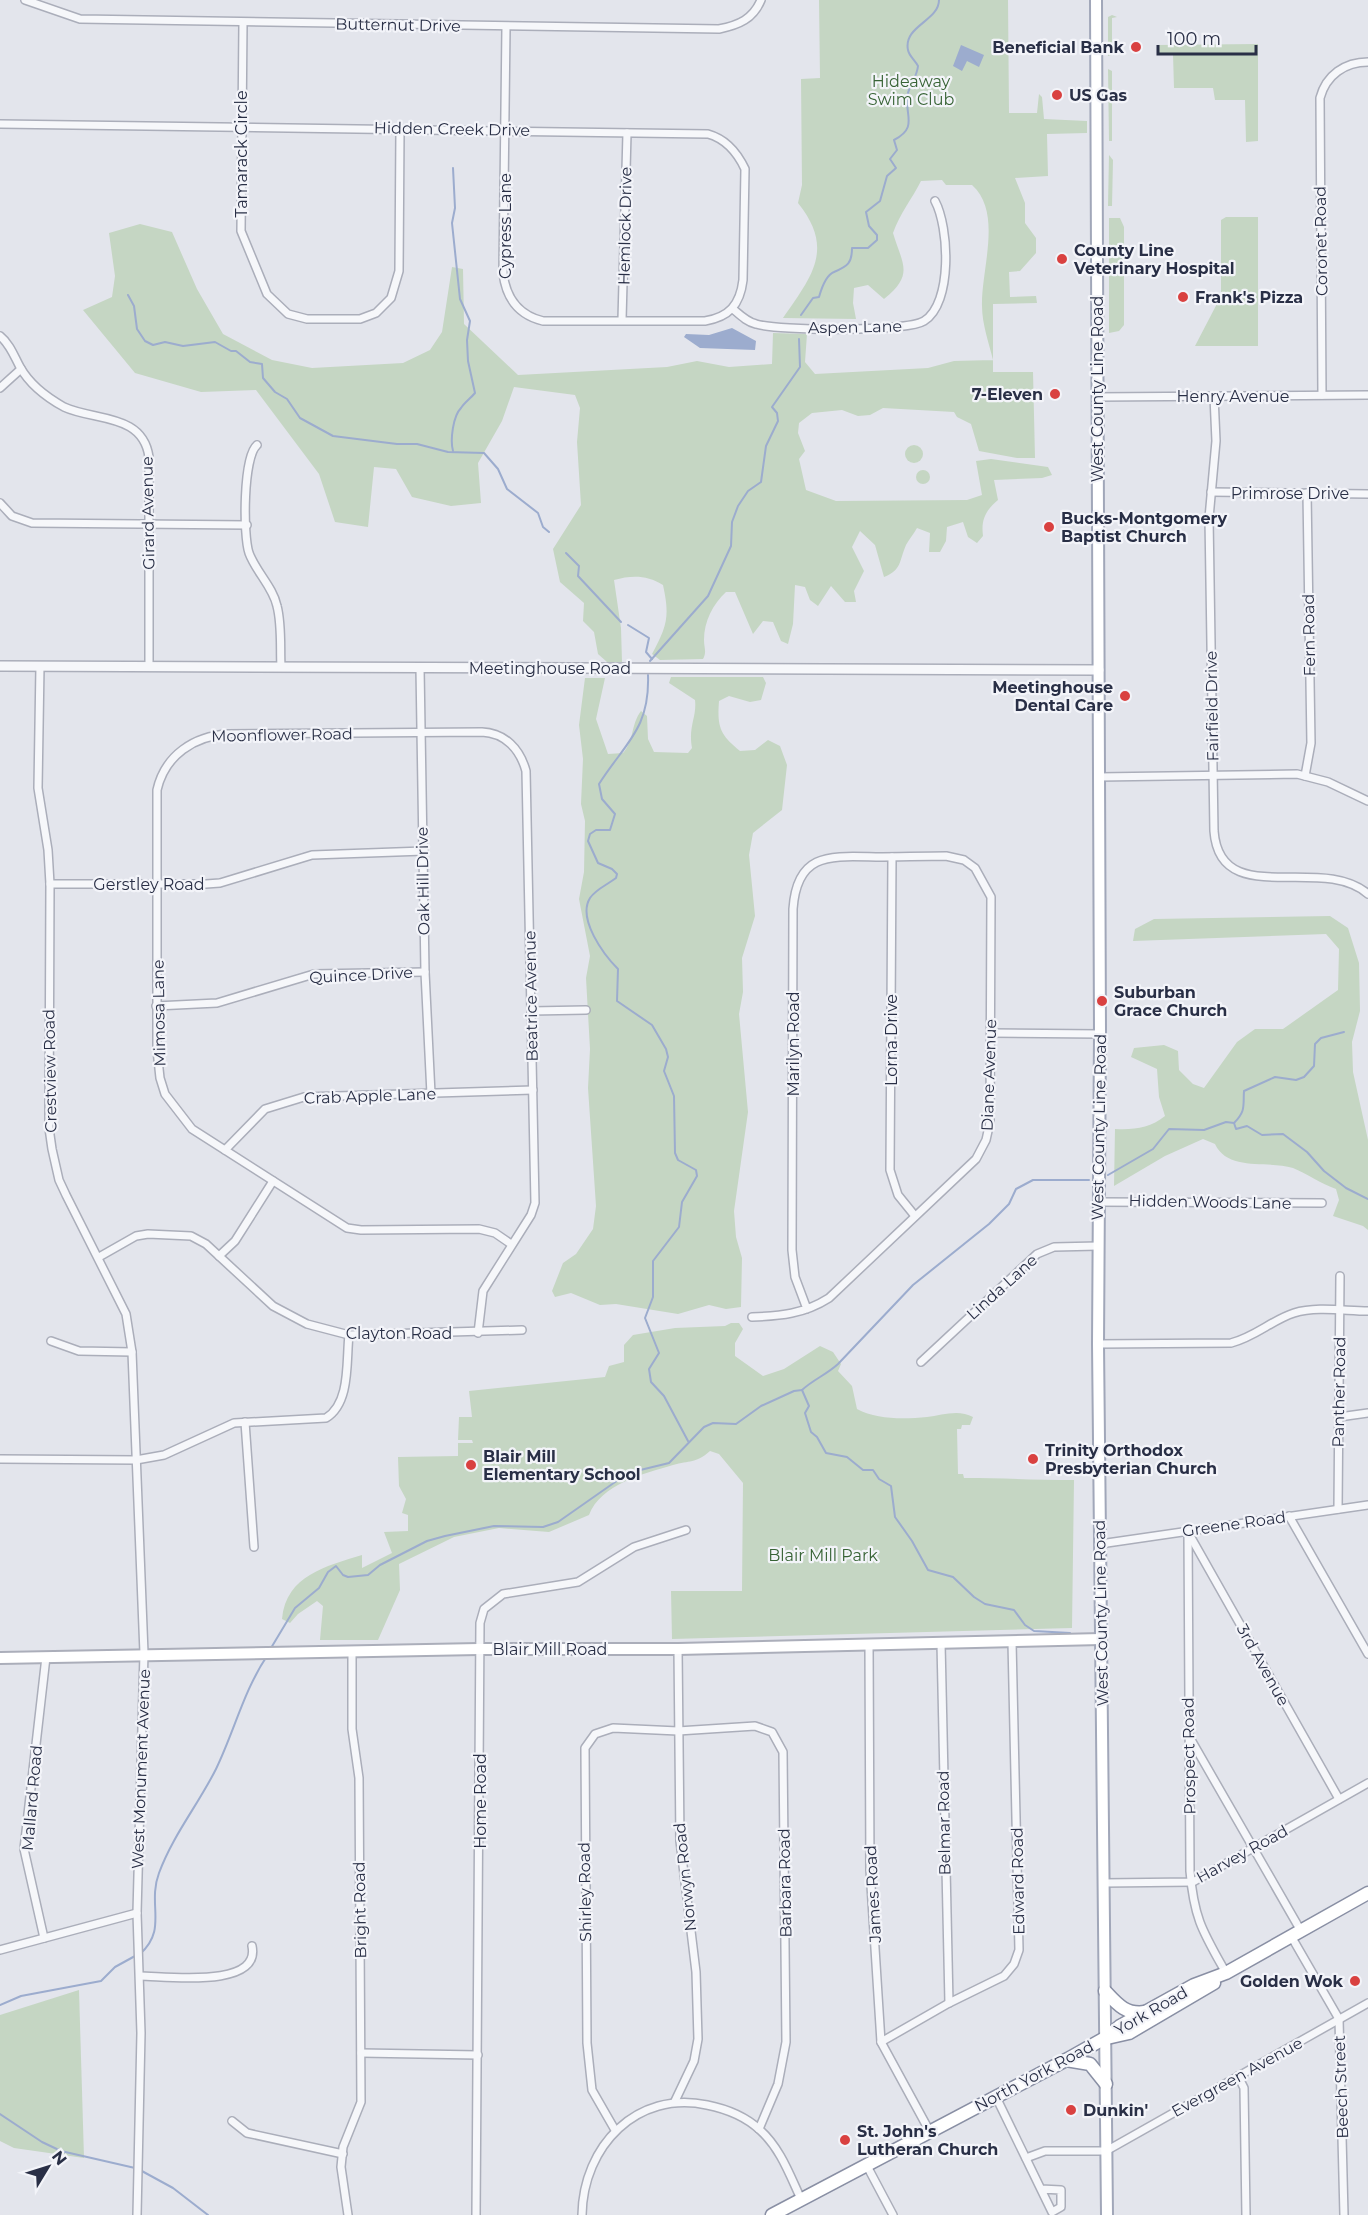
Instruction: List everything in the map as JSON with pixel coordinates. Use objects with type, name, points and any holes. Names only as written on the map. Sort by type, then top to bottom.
[{"type":"highway","name":"York Road","points":[[1105,2038],[1129,2033],[1195,1995],[1226,1973],[1368,1893]]},
{"type":"highway","name":"York Road","points":[[1105,2038],[1120,2026],[1194,1985],[1226,1973]]},
{"type":"highway","points":[[1105,1991],[1117,2004],[1131,2013],[1149,2011]]},
{"type":"highway","name":"North York Road","points":[[772,2215],[1105,2038]]},
{"type":"highway","points":[[1066,2060],[1090,2064],[1106,2084]]},
{"type":"main road","name":"West County Line Road","points":[[1096,0],[1100,1034],[1097,1202],[1107,2215]]},
{"type":"main road","name":"Blair Mill Road","points":[[0,1658],[144,1653],[678,1649],[1101,1639]]},
{"type":"street","name":"Butternut Drive","points":[[25,0],[80,19],[719,29],[745,21],[761,0]]},
{"type":"street","points":[[45,8],[48,0]]},
{"type":"street","name":"Tamarack Circle","points":[[243,23],[240,126],[241,231],[270,299],[288,314],[307,319],[368,317],[382,308],[394,292],[399,271],[400,130]]},
{"type":"street","name":"Cypress Lane","points":[[506,27],[503,273],[510,299],[532,318],[543,321],[705,321],[724,316],[733,309]]},
{"type":"street","name":"Coronet Road","points":[[1322,395],[1319,108],[1324,88],[1341,68],[1368,62]]},
{"type":"street","name":"Hidden Creek Drive","points":[[0,124],[400,130],[505,129],[708,134],[723,141],[741,160],[745,169],[743,280],[742,291],[733,309]]},
{"type":"street","name":"Hemlock Drive","points":[[622,320],[627,133]]},
{"type":"street","name":"Aspen Lane","points":[[733,309],[753,324],[775,328],[902,327],[926,320],[940,303],[944,290],[944,226],[935,201]]},
{"type":"street","name":"Girard Avenue","points":[[0,336],[34,386],[56,402],[76,412],[118,420],[137,433],[145,443],[149,457],[149,666]]},
{"type":"street","points":[[0,388],[21,369]]},
{"type":"street","name":"Henry Avenue","points":[[1097,397],[1368,395]]},
{"type":"street","name":"Fairfield Drive","points":[[1214,396],[1216,441],[1209,518],[1214,840],[1219,854],[1229,866],[1255,877],[1337,878],[1368,894]]},
{"type":"street","points":[[257,445],[252,449],[247,465],[249,552],[278,610],[281,667]]},
{"type":"street","name":"Primrose Drive","points":[[1211,492],[1368,494]]},
{"type":"street","name":"Fern Road","points":[[1305,776],[1311,743],[1307,493]]},
{"type":"street","points":[[0,503],[12,516],[32,523],[247,525]]},
{"type":"street","name":"Meetinghouse Road","points":[[0,666],[1099,670]]},
{"type":"street","name":"Crestview Road","points":[[40,666],[38,788],[48,850],[50,884],[49,1128],[59,1180],[126,1314],[132,1352],[136,1460]]},
{"type":"street","name":"Oak Hill Drive","points":[[420,668],[419,734],[424,851],[424,972],[431,1094]]},
{"type":"street","name":"Beatrice Avenue","points":[[419,734],[490,732],[508,741],[523,760],[526,771],[535,1203],[531,1215],[483,1291],[478,1333]]},
{"type":"street","name":"Moonflower Road","points":[[159,884],[157,798],[159,780],[167,765],[194,741],[228,734],[419,734]]},
{"type":"street","points":[[1099,777],[1305,776],[1328,782],[1368,801]]},
{"type":"street","name":"Gerstley Road","points":[[50,884],[220,883],[312,855],[424,851]]},
{"type":"street","name":"Diane Avenue","points":[[752,1317],[791,1314],[807,1310],[829,1299],[976,1159],[986,1140],[990,1122],[992,1033],[991,897],[984,881],[970,864],[955,857],[892,857]]},
{"type":"street","name":"Lorna Drive","points":[[892,857],[890,1170],[898,1195],[915,1216]]},
{"type":"street","name":"Marilyn Road","points":[[807,1310],[795,1277],[792,1250],[795,891],[806,869],[823,858],[892,857]]},
{"type":"street","name":"Mimosa Lane","points":[[159,884],[156,1006],[158,1060],[165,1094],[185,1122],[347,1227],[361,1230],[487,1230],[512,1244]]},
{"type":"street","name":"Quince Drive","points":[[156,1006],[217,1003],[306,975],[424,972]]},
{"type":"street","points":[[531,1011],[586,1010]]},
{"type":"street","points":[[992,1033],[1100,1034]]},
{"type":"street","name":"Crab Apple Lane","points":[[225,1150],[265,1109],[295,1099],[533,1090]]},
{"type":"street","points":[[219,1256],[235,1241],[273,1181]]},
{"type":"street","name":"Hidden Woods Lane","points":[[1097,1202],[1323,1203]]},
{"type":"street","name":"Clayton Road","points":[[99,1257],[136,1236],[148,1234],[196,1237],[273,1306],[307,1324],[349,1335],[522,1330]]},
{"type":"street","name":"Linda Lane","points":[[921,1362],[1037,1254],[1054,1247],[1098,1246]]},
{"type":"street","name":"Panther Road","points":[[1338,1509],[1340,1276]]},
{"type":"street","points":[[1098,1344],[1232,1343],[1249,1338],[1293,1313],[1311,1310],[1368,1311]]},
{"type":"street","points":[[0,1459],[136,1460],[164,1455],[223,1427],[245,1422],[320,1420],[332,1414],[339,1406],[343,1393],[349,1335]]},
{"type":"street","points":[[51,1341],[79,1351],[132,1352]]},
{"type":"street","points":[[1339,1417],[1368,1413]]},
{"type":"street","points":[[245,1422],[254,1547]]},
{"type":"street","name":"West Monument Avenue","points":[[136,1460],[144,1653],[137,1913],[140,1966],[137,2215]]},
{"type":"street","name":"Greene Road","points":[[1100,1544],[1368,1505]]},
{"type":"street","points":[[1289,1516],[1368,1654]]},
{"type":"street","name":"Home Road","points":[[476,2215],[479,1649],[480,1623],[484,1609],[503,1594],[578,1582],[634,1547],[686,1530]]},
{"type":"street","name":"Prospect Road","points":[[1188,1531],[1191,1882],[1199,1923],[1226,1973]]},
{"type":"street","name":"3rd Avenue","points":[[1188,1531],[1339,1799]]},
{"type":"street","name":"Edward Road","points":[[881,2042],[949,2003],[1004,1976],[1014,1964],[1019,1950],[1011,1642]]},
{"type":"street","name":"Belmar Road","points":[[941,1643],[949,2003]]},
{"type":"street","name":"James Road","points":[[869,1644],[870,1870],[881,2042],[930,2132]]},
{"type":"street","name":"Norwyn Road","points":[[675,2101],[694,2061],[698,2039],[696,1972],[680,1841],[678,1649]]},
{"type":"street","name":"Bright Road","points":[[348,2215],[341,2167],[343,2147],[361,2102],[362,2052],[359,1778],[352,1729],[352,1652]]},
{"type":"street","name":"Mallard Road","points":[[45,1938],[24,1849],[46,1657]]},
{"type":"street","name":"Barbara Road","points":[[678,1731],[761,1727],[776,1736],[783,1752],[786,2042],[778,2084],[759,2128]]},
{"type":"street","name":"Shirley Road","points":[[615,2130],[592,2090],[587,2043],[584,1754],[591,1738],[606,1729],[678,1731]]},
{"type":"street","name":"Beech Street","points":[[1188,1735],[1254,1848],[1339,2019],[1344,2215]]},
{"type":"street","name":"Harvey Road","points":[[1104,1883],[1191,1882],[1368,1783]]},
{"type":"street","points":[[0,1950],[137,1913]]},
{"type":"street","points":[[140,1976],[232,1975],[250,1965],[253,1959],[252,1946]]},
{"type":"street","name":"Evergreen Avenue","points":[[1106,2151],[1368,2003]]},
{"type":"street","points":[[362,2052],[478,2055]]},
{"type":"street","points":[[1238,2076],[1244,2088],[1246,2215]]},
{"type":"street","points":[[996,2097],[1041,2189]]},
{"type":"street","points":[[582,2215],[590,2169],[600,2150],[615,2130],[635,2116],[675,2101],[720,2108],[741,2116],[759,2128],[781,2157],[802,2201]]},
{"type":"street","points":[[232,2121],[247,2133],[343,2154]]},
{"type":"street","points":[[1026,2158],[1045,2151],[1106,2151]]},
{"type":"street","points":[[867,2166],[893,2215]]},
{"type":"green space","name":"Hideaway Swim Club","points":[[819,0],[1008,0],[1009,113],[1037,113],[1039,94],[1042,97],[1044,119],[1087,121],[1087,133],[1047,134],[1048,176],[1015,178],[1025,203],[1025,223],[1036,238],[1036,253],[1020,271],[1009,272],[1010,297],[1036,296],[1037,303],[993,304],[993,360],[982,313],[989,226],[987,211],[972,185],[946,185],[942,180],[921,181],[893,233],[904,268],[900,282],[884,299],[868,285],[854,288],[853,303],[856,319],[783,318],[810,275],[817,249],[815,234],[809,219],[798,203],[802,185],[801,79],[820,78]]},
{"type":"green space","points":[[1112,15],[1117,17],[1112,18],[1112,55],[1108,56],[1108,17]]},
{"type":"green space","points":[[1258,44],[1258,141],[1246,142],[1245,100],[1215,100],[1213,88],[1174,88],[1173,54],[1157,54],[1157,45]]},
{"type":"green space","points":[[1108,69],[1112,71],[1112,141],[1109,141]]},
{"type":"green space","points":[[1109,155],[1113,160],[1112,206],[1108,206]]},
{"type":"green space","points":[[1226,217],[1258,217],[1258,346],[1195,346],[1221,296],[1221,220]]},
{"type":"green space","points":[[1109,218],[1120,218],[1124,227],[1124,325],[1119,331],[1109,333]]},
{"type":"green space","points":[[140,224],[172,232],[197,289],[223,334],[272,360],[312,368],[403,363],[430,350],[442,332],[452,267],[463,269],[464,324],[518,375],[667,367],[697,361],[729,367],[772,364],[773,333],[807,334],[805,362],[815,374],[928,368],[954,361],[993,360],[993,372],[1033,372],[1035,458],[1017,458],[979,451],[971,424],[957,417],[954,412],[883,408],[870,415],[858,416],[842,410],[812,413],[799,423],[798,433],[805,451],[799,459],[806,490],[836,501],[967,500],[982,495],[976,461],[991,459],[1048,467],[1052,475],[1042,478],[994,480],[998,500],[985,516],[983,536],[977,543],[968,537],[963,522],[947,527],[946,541],[940,552],[929,552],[930,533],[917,528],[906,545],[897,568],[884,577],[875,545],[860,531],[852,547],[864,571],[854,591],[856,602],[845,602],[831,586],[818,606],[810,600],[805,587],[795,585],[793,624],[788,644],[781,641],[773,622],[763,621],[753,634],[735,592],[726,592],[713,607],[708,620],[704,633],[703,659],[660,660],[652,654],[666,621],[663,585],[651,579],[639,577],[614,580],[621,628],[622,662],[607,662],[598,654],[594,632],[583,621],[584,603],[560,582],[553,549],[581,505],[577,442],[580,408],[575,395],[514,387],[502,421],[478,463],[481,503],[451,506],[412,497],[396,469],[374,467],[368,527],[335,522],[319,474],[256,390],[201,392],[135,373],[83,310],[112,297],[115,276],[109,233]]},
{"type":"green space","points":[[914,445],[920,448],[923,454],[920,460],[914,463],[908,460],[905,454],[908,448]]},
{"type":"green space","points":[[923,470],[928,472],[930,477],[928,482],[923,484],[918,482],[916,477],[918,472]]},
{"type":"green space","points":[[671,677],[763,677],[766,683],[761,700],[750,702],[729,696],[719,701],[719,724],[724,735],[740,751],[755,750],[768,740],[780,746],[787,765],[782,810],[753,833],[749,855],[755,916],[742,958],[743,992],[739,1014],[748,1112],[734,1211],[736,1237],[742,1258],[741,1307],[726,1309],[709,1305],[678,1314],[616,1304],[600,1305],[571,1293],[555,1297],[552,1291],[563,1263],[576,1254],[593,1229],[596,1206],[588,1088],[590,1049],[586,978],[590,956],[579,899],[584,872],[585,821],[581,804],[583,759],[579,725],[585,678],[605,678],[596,719],[608,754],[623,753],[627,748],[641,711],[647,716],[648,739],[654,752],[688,753],[692,748],[691,734],[695,700],[669,683]]},
{"type":"green space","points":[[1330,916],[1348,928],[1359,963],[1360,1011],[1352,1042],[1353,1072],[1368,1140],[1368,1230],[1363,1226],[1333,1216],[1339,1200],[1336,1189],[1293,1168],[1239,1162],[1221,1153],[1215,1144],[1203,1139],[1165,1156],[1114,1186],[1115,1129],[1142,1127],[1165,1116],[1159,1097],[1157,1069],[1131,1057],[1134,1048],[1164,1045],[1178,1051],[1179,1070],[1193,1084],[1204,1088],[1237,1042],[1255,1029],[1283,1029],[1338,990],[1339,949],[1326,934],[1133,941],[1135,929],[1154,919]]},
{"type":"green space","name":"Blair Mill Park","points":[[739,1323],[743,1329],[735,1343],[735,1356],[763,1376],[784,1369],[820,1346],[833,1352],[841,1364],[838,1371],[852,1386],[857,1409],[865,1413],[891,1418],[918,1418],[956,1413],[973,1417],[970,1425],[962,1425],[961,1429],[957,1429],[958,1474],[963,1474],[964,1478],[1074,1480],[1072,1628],[672,1639],[671,1591],[742,1591],[743,1483],[719,1454],[710,1451],[696,1460],[661,1468],[624,1482],[603,1495],[589,1515],[549,1532],[499,1528],[454,1537],[399,1564],[400,1590],[378,1640],[320,1640],[323,1606],[317,1601],[298,1614],[290,1623],[282,1619],[285,1604],[291,1592],[310,1575],[335,1563],[362,1555],[362,1568],[392,1553],[384,1532],[408,1531],[408,1515],[402,1513],[406,1499],[399,1486],[398,1457],[458,1456],[458,1443],[473,1443],[472,1440],[458,1440],[459,1417],[472,1417],[469,1391],[605,1377],[609,1366],[624,1362],[624,1345],[633,1335],[675,1328],[725,1326]]},
{"type":"green space","points":[[79,1990],[84,2158],[14,2148],[0,2141],[0,2015]]},
{"type":"water","points":[[961,45],[984,55],[979,67],[967,61],[962,71],[953,66]]},
{"type":"water","points":[[732,328],[756,341],[755,350],[700,348],[684,337],[686,334],[709,335]]},
{"type":"waterway","points":[[801,315],[813,298],[819,297],[829,276],[848,263],[852,248],[868,248],[877,240],[877,235],[869,226],[866,212],[880,201],[887,176],[896,168],[890,159],[897,150],[894,140],[906,131],[909,122],[907,98],[918,66],[909,52],[908,42],[916,29],[933,13],[939,0]]},
{"type":"waterway","points":[[453,168],[455,208],[452,223],[460,299],[470,321],[467,340],[468,361],[475,393],[458,412],[454,422],[453,451]]},
{"type":"waterway","points":[[128,295],[134,306],[137,329],[145,341],[153,345],[165,342],[183,346],[215,342],[231,351],[236,351],[250,362],[262,364],[263,378],[275,392],[287,399],[300,418],[333,436],[397,444],[417,444],[448,452],[484,453],[498,469],[507,489],[538,513],[543,527],[549,532]]},
{"type":"waterway","points":[[650,661],[708,596],[731,546],[732,522],[738,506],[748,491],[761,482],[766,446],[778,421],[777,413],[772,407],[800,367],[799,339]]},
{"type":"waterway","points":[[566,553],[579,566],[578,576],[621,622]]},
{"type":"waterway","points":[[628,625],[649,638],[646,652],[652,659]]},
{"type":"waterway","points":[[648,675],[648,694],[640,722],[599,784],[602,799],[615,814],[610,830],[596,830],[590,834],[588,841],[598,863],[612,869],[617,874],[616,878],[592,895],[587,907],[587,916],[594,936],[618,969],[617,1001],[652,1025],[666,1049],[668,1057],[664,1071],[674,1096],[675,1153],[678,1160],[696,1170],[697,1176],[682,1202],[679,1227],[653,1261],[653,1297],[645,1318],[659,1353],[649,1369],[651,1382],[664,1396],[688,1441]]},
{"type":"waterway","points":[[1108,1175],[1153,1149],[1169,1129],[1204,1130],[1226,1122],[1234,1123],[1242,1112],[1244,1091],[1275,1077],[1296,1080],[1304,1077],[1314,1066],[1315,1044],[1321,1038],[1344,1032]]},
{"type":"waterway","points":[[1234,1123],[1236,1129],[1247,1126],[1262,1135],[1283,1134],[1307,1152],[1324,1171],[1346,1188],[1368,1199]]},
{"type":"waterway","points":[[271,1648],[295,1608],[319,1588],[328,1572],[336,1566],[343,1575],[348,1577],[368,1575],[380,1565],[427,1541],[494,1526],[543,1527],[558,1522],[628,1473],[669,1463],[704,1427],[713,1423],[736,1424],[761,1406],[794,1391],[802,1390],[838,1364],[913,1285],[989,1224],[1009,1204],[1016,1189],[1033,1180],[1089,1180]]},
{"type":"waterway","points":[[802,1390],[809,1406],[805,1413],[811,1432],[817,1437],[826,1453],[847,1457],[863,1470],[873,1470],[879,1479],[891,1486],[895,1517],[928,1570],[953,1577],[985,1604],[1014,1610],[1025,1625],[1034,1631],[1070,1633]]},
{"type":"waterway","points":[[140,1954],[153,1935],[156,1885],[159,1873],[178,1833],[216,1769],[252,1683],[267,1656]]},
{"type":"waterway","points":[[0,2005],[21,1996],[101,1981],[115,1967],[135,1956]]},
{"type":"waterway","points":[[0,2114],[42,2142],[61,2151],[135,2168]]},
{"type":"waterway","points":[[140,2170],[173,2188],[208,2215]]},
{"type":"place","name":"Beneficial Bank","points":[[1136,47]]},
{"type":"place","name":"US Gas","points":[[1057,95]]},
{"type":"place","name":"County Line Veterinary Hospital","points":[[1062,259]]},
{"type":"place","name":"Frank's Pizza","points":[[1183,297]]},
{"type":"place","name":"7-Eleven","points":[[1055,394]]},
{"type":"place","name":"Bucks-Montgomery Baptist Church","points":[[1049,527]]},
{"type":"place","name":"Meetinghouse Dental Care","points":[[1125,696]]},
{"type":"place","name":"Suburban Grace Church","points":[[1102,1001]]},
{"type":"place","name":"Trinity Orthodox Presbyterian Church","points":[[1033,1459]]},
{"type":"place","name":"Blair Mill Elementary School","points":[[471,1465]]},
{"type":"place","name":"Golden Wok","points":[[1355,1981]]},
{"type":"place","name":"Dunkin'","points":[[1071,2110]]},
{"type":"place","name":"St. John's Lutheran Church","points":[[845,2140]]}]
